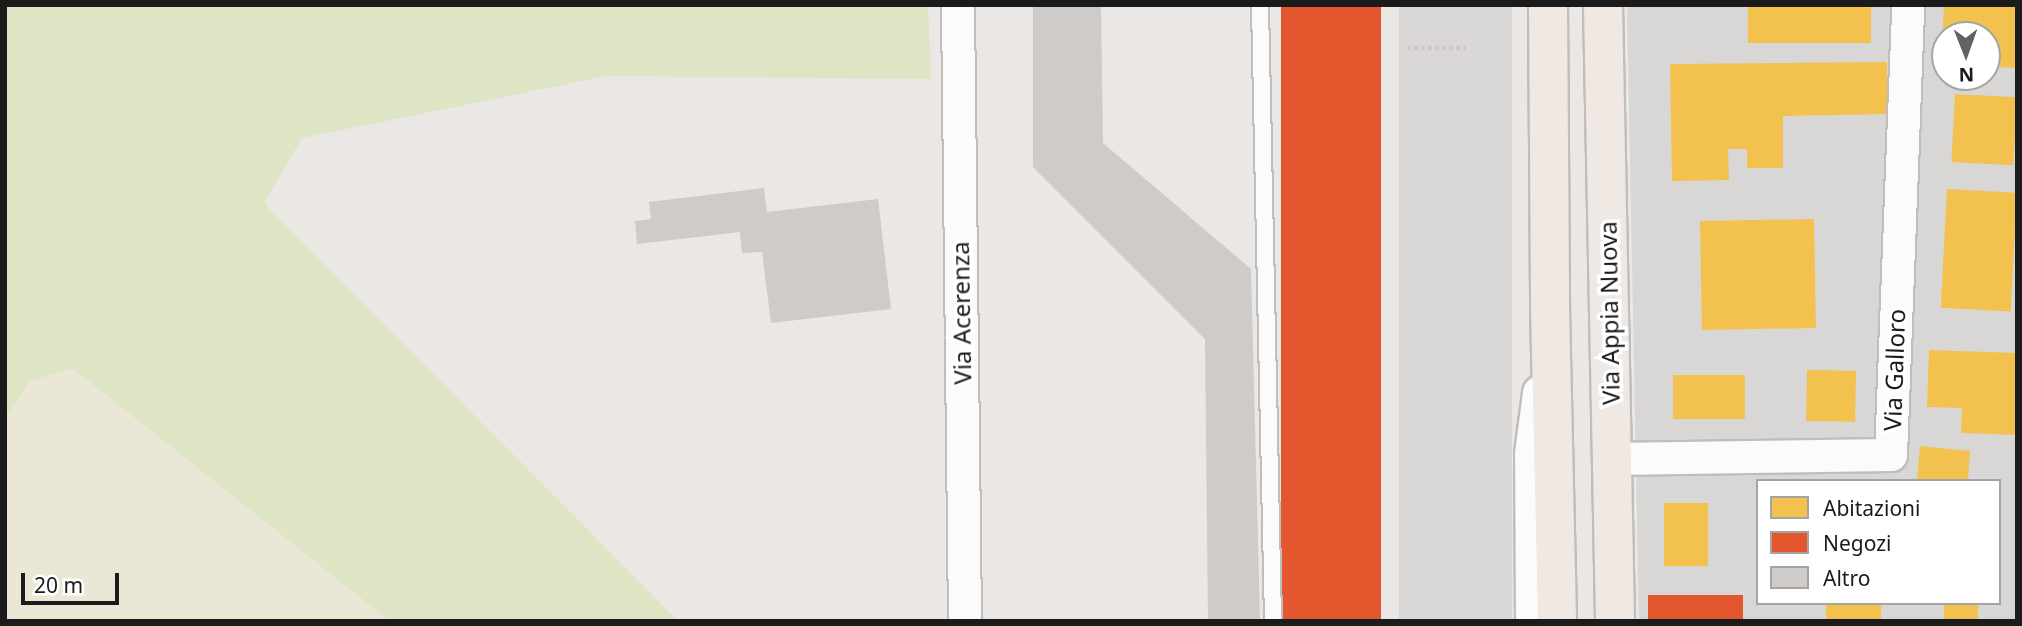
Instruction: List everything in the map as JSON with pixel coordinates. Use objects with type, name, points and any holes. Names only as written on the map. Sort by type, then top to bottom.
[{"type":"main road","points":[[1548,5],[1556,621]]},
{"type":"main road","name":"Via Appia Nuova","points":[[1603,5],[1615,621]]},
{"type":"street","name":"Via Acerenza","points":[[958,5],[965,621]]},
{"type":"street","name":"Via Galloro","points":[[1611,460],[1891,455],[1908,5]]},
{"type":"street","points":[[1532,621],[1531,454],[1550,309]]},
{"type":"lane","points":[[1260,5],[1273,621]]},
{"type":"path","points":[[1407,48],[1470,48]]},
{"type":"shaded area","points":[[1399,5],[1512,5],[1512,621],[1399,621]]},
{"type":"shaded area","points":[[1627,5],[2017,5],[2017,621],[1639,621]]},
{"type":"shaded area","points":[[72,368],[390,621],[5,621],[5,417],[30,381]]},
{"type":"green space","points":[[5,5],[928,5],[931,79],[607,76],[302,138],[264,203],[678,621],[390,621],[72,368],[30,381],[5,417]]},
{"type":"building: Abitazioni","points":[[1748,5],[1871,5],[1871,43],[1748,43]]},
{"type":"building: Abitazioni","points":[[1944,5],[2017,5],[2017,68],[2001,67],[2001,21],[1943,21]]},
{"type":"building: Abitazioni","points":[[1887,62],[1887,114],[1783,116],[1783,168],[1747,168],[1747,149],[1728,149],[1729,180],[1672,181],[1670,64]]},
{"type":"building: Abitazioni","points":[[1955,94],[2017,97],[2013,165],[1951,162]]},
{"type":"building: Abitazioni","points":[[1947,189],[2017,193],[2011,312],[1941,308]]},
{"type":"building: Abitazioni","points":[[1814,219],[1816,328],[1702,330],[1700,221]]},
{"type":"building: Abitazioni","points":[[1929,350],[2017,353],[2017,435],[1961,433],[1962,408],[1927,407]]},
{"type":"building: Abitazioni","points":[[1807,370],[1856,371],[1855,422],[1806,421]]},
{"type":"building: Abitazioni","points":[[1673,375],[1745,375],[1745,419],[1673,419]]},
{"type":"building: Abitazioni","points":[[1920,446],[1970,451],[1968,479],[1917,479]]},
{"type":"building: Abitazioni","points":[[1664,503],[1708,503],[1708,566],[1664,566]]},
{"type":"building: Abitazioni","points":[[1826,605],[1881,605],[1881,621],[1826,621]]},
{"type":"building: Abitazioni","points":[[1944,605],[1978,605],[1978,621],[1944,621]]},
{"type":"building: Negozi","points":[[1281,5],[1381,5],[1381,621],[1281,621]]},
{"type":"building: Negozi","points":[[1648,595],[1743,595],[1743,621],[1648,621]]},
{"type":"building: Altro","points":[[1033,5],[1101,5],[1103,143],[1251,269],[1260,621],[1208,621],[1205,339],[1033,167]]},
{"type":"building: Altro","points":[[764,188],[767,212],[878,199],[891,309],[771,323],[762,252],[742,253],[740,232],[637,244],[635,221],[651,219],[649,202]]}]
